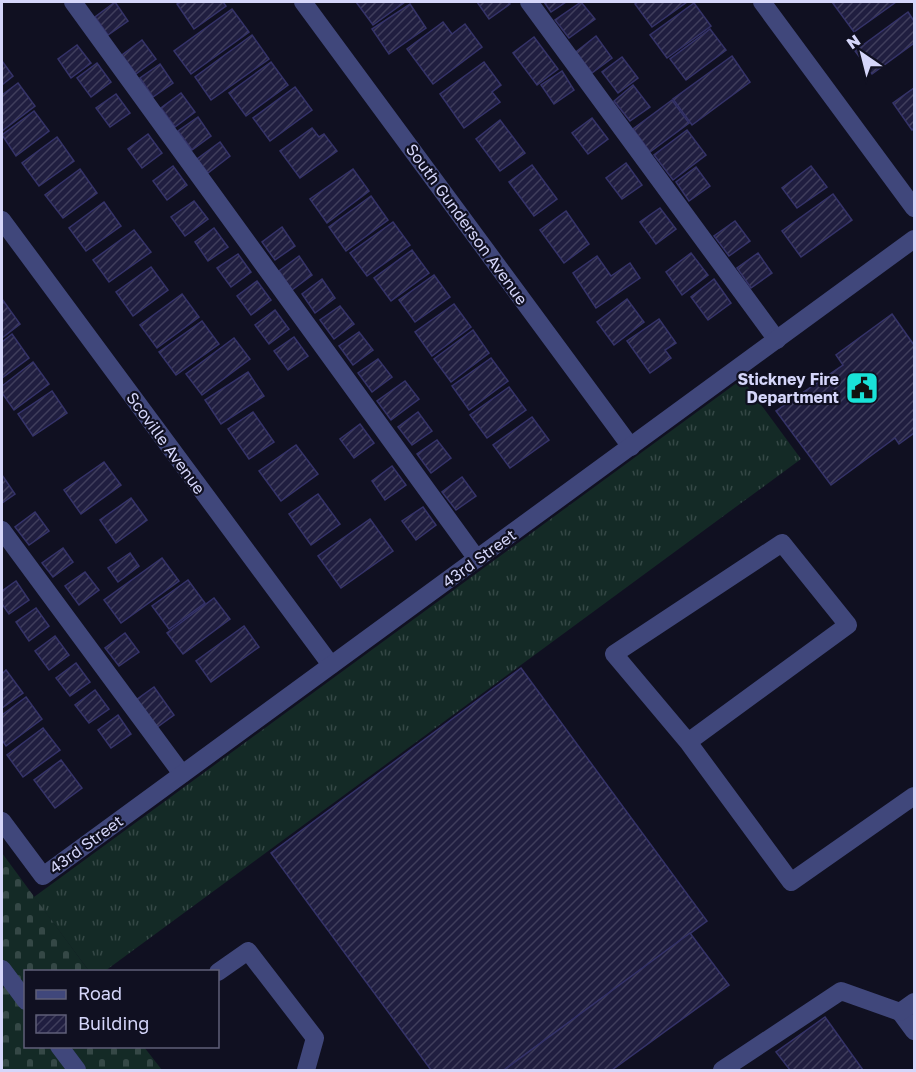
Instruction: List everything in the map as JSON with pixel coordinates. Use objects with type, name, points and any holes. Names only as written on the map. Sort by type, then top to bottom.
[{"type":"street","points":[[73,2],[477,559]]},
{"type":"street","name":"South Gunderson Avenue","points":[[303,2],[631,447]]},
{"type":"street","points":[[529,2],[777,340]]},
{"type":"street","points":[[762,2],[915,208]]},
{"type":"street","name":"Scoville Avenue","points":[[2,220],[331,665]]},
{"type":"street","name":"43rd Street","points":[[2,821],[43,876],[915,239]]},
{"type":"street","points":[[2,530],[182,774]]},
{"type":"street","points":[[688,742],[848,625],[782,543],[614,654],[688,742],[791,882],[915,796]]},
{"type":"street","points":[[219,971],[248,951],[315,1038],[306,1071]]},
{"type":"street","points":[[2,969],[24,998]]},
{"type":"street","points":[[722,1071],[842,991],[907,1007],[915,1030]]},
{"type":"street","points":[[61,1048],[77,1071]]},
{"type":"green space","points":[[742,379],[801,459],[106,970],[88,970],[34,897]]},
{"type":"green space","points":[[2,853],[88,970],[24,970],[24,1048],[145,1048],[162,1070],[2,1070]]},
{"type":"building","points":[[115,2],[128,21],[108,35],[95,17]]},
{"type":"building","points":[[181,2],[223,2],[226,6],[194,29],[177,4]]},
{"type":"building","points":[[356,2],[405,2],[373,25]]},
{"type":"building","points":[[477,2],[508,2],[510,4],[489,19]]},
{"type":"building","points":[[544,2],[566,2],[551,12]]},
{"type":"building","points":[[581,2],[595,19],[569,38],[555,20]]},
{"type":"building","points":[[638,2],[687,2],[652,27],[635,4]]},
{"type":"building","points":[[832,2],[896,2],[854,32]]},
{"type":"building","points":[[694,3],[711,26],[667,58],[650,35]]},
{"type":"building","points":[[410,4],[426,28],[389,54],[372,29]]},
{"type":"building","points":[[232,9],[249,32],[191,74],[174,51]]},
{"type":"building","points":[[908,12],[914,21],[914,43],[872,74],[855,51]]},
{"type":"building","points":[[443,22],[452,34],[465,24],[482,47],[433,84],[407,49]]},
{"type":"building","points":[[710,29],[726,50],[686,80],[670,59]]},
{"type":"building","points":[[252,35],[269,59],[211,100],[195,77]]},
{"type":"building","points":[[596,36],[612,58],[592,73],[576,52]]},
{"type":"building","points":[[534,37],[558,69],[537,85],[513,53]]},
{"type":"building","points":[[142,40],[156,59],[136,74],[122,55]]},
{"type":"building","points":[[77,45],[91,63],[71,78],[58,59]]},
{"type":"building","points":[[732,56],[750,82],[692,125],[673,99]]},
{"type":"building","points":[[622,57],[638,78],[618,93],[602,72]]},
{"type":"building","points":[[2,61],[13,76],[2,85]]},
{"type":"building","points":[[271,62],[288,85],[246,116],[229,93]]},
{"type":"building","points":[[484,62],[501,85],[492,92],[500,102],[464,128],[440,94]]},
{"type":"building","points":[[97,63],[111,82],[91,97],[77,78]]},
{"type":"building","points":[[160,64],[173,83],[153,97],[140,78]]},
{"type":"building","points":[[562,71],[574,90],[554,104],[541,85]]},
{"type":"building","points":[[18,83],[35,106],[2,131],[2,95]]},
{"type":"building","points":[[633,85],[650,107],[630,121],[614,101]]},
{"type":"building","points":[[295,87],[312,110],[270,141],[253,118]]},
{"type":"building","points":[[914,88],[914,128],[912,130],[893,103]]},
{"type":"building","points":[[181,93],[195,112],[175,127],[161,108]]},
{"type":"building","points":[[116,94],[130,113],[110,127],[96,108]]},
{"type":"building","points":[[672,100],[689,123],[650,152],[633,129]]},
{"type":"building","points":[[34,111],[49,131],[16,156],[2,135]]},
{"type":"building","points":[[198,117],[211,136],[192,150],[178,131]]},
{"type":"building","points":[[592,118],[608,139],[588,154],[572,133]]},
{"type":"building","points":[[500,120],[525,153],[500,171],[476,139]]},
{"type":"building","points":[[312,128],[319,137],[324,134],[337,151],[300,178],[280,151]]},
{"type":"building","points":[[687,130],[706,155],[673,180],[654,155]]},
{"type":"building","points":[[148,134],[162,153],[142,168],[128,149]]},
{"type":"building","points":[[57,137],[74,161],[39,186],[22,163]]},
{"type":"building","points":[[220,142],[230,156],[208,173],[197,159]]},
{"type":"building","points":[[626,163],[642,185],[622,199],[606,178]]},
{"type":"building","points":[[532,165],[557,199],[534,216],[509,182]]},
{"type":"building","points":[[173,166],[187,185],[167,200],[153,181]]},
{"type":"building","points":[[811,166],[827,187],[797,208],[782,188]]},
{"type":"building","points":[[696,167],[710,186],[689,201],[676,182]]},
{"type":"building","points":[[80,169],[97,193],[63,218],[45,195]]},
{"type":"building","points":[[353,169],[369,191],[327,223],[310,199]]},
{"type":"building","points":[[833,194],[852,220],[801,257],[782,231]]},
{"type":"building","points":[[371,196],[388,220],[346,251],[329,227]]},
{"type":"building","points":[[194,201],[208,219],[185,236],[171,217]]},
{"type":"building","points":[[104,202],[121,226],[86,251],[69,228]]},
{"type":"building","points":[[660,208],[676,229],[656,244],[640,222]]},
{"type":"building","points":[[566,211],[589,244],[564,263],[540,230]]},
{"type":"building","points":[[735,221],[750,241],[729,256],[714,236]]},
{"type":"building","points":[[393,222],[410,245],[367,276],[350,253]]},
{"type":"building","points":[[282,227],[295,246],[275,260],[262,242]]},
{"type":"building","points":[[214,228],[228,247],[208,261],[195,242]]},
{"type":"building","points":[[134,230],[151,252],[109,282],[93,260]]},
{"type":"building","points":[[412,250],[429,273],[391,301],[374,278]]},
{"type":"building","points":[[691,253],[708,275],[682,295],[666,272]]},
{"type":"building","points":[[758,253],[772,273],[751,288],[737,268]]},
{"type":"building","points":[[238,254],[251,272],[231,287],[217,268]]},
{"type":"building","points":[[299,256],[312,275],[292,290],[279,271]]},
{"type":"building","points":[[597,256],[611,276],[630,263],[640,278],[596,308],[573,273]]},
{"type":"building","points":[[151,267],[168,290],[133,316],[116,292]]},
{"type":"building","points":[[434,275],[450,297],[415,322],[399,300]]},
{"type":"building","points":[[322,279],[335,298],[315,313],[302,294]]},
{"type":"building","points":[[714,279],[731,303],[708,320],[691,297]]},
{"type":"building","points":[[257,281],[271,300],[251,315],[237,296]]},
{"type":"building","points":[[182,294],[199,317],[157,348],[140,325]]},
{"type":"building","points":[[2,299],[20,324],[2,338]]},
{"type":"building","points":[[627,299],[644,322],[614,345],[597,322]]},
{"type":"building","points":[[454,304],[471,327],[432,356],[415,332]]},
{"type":"building","points":[[340,306],[354,324],[334,339],[320,320]]},
{"type":"building","points":[[275,310],[289,329],[269,344],[255,325]]},
{"type":"building","name":"Stickney Fire Department","points":[[892,314],[914,345],[914,433],[899,444],[895,438],[831,485],[776,411],[843,365],[836,355]]},
{"type":"building","points":[[659,319],[676,343],[665,350],[671,358],[650,373],[627,341]]},
{"type":"building","points":[[202,321],[219,344],[176,375],[159,352]]},
{"type":"building","points":[[473,330],[489,353],[451,382],[434,359]]},
{"type":"building","points":[[359,332],[373,350],[353,365],[339,346]]},
{"type":"building","points":[[12,334],[29,358],[2,378],[2,342]]},
{"type":"building","points":[[294,337],[308,356],[288,370],[274,351]]},
{"type":"building","points":[[234,338],[250,359],[202,395],[186,374]]},
{"type":"building","points":[[491,358],[508,381],[469,410],[452,386]]},
{"type":"building","points":[[378,359],[392,377],[372,392],[358,373]]},
{"type":"building","points":[[33,362],[49,384],[14,410],[2,393],[2,386]]},
{"type":"building","points":[[248,372],[264,396],[221,424],[205,400]]},
{"type":"building","points":[[405,381],[419,399],[391,420],[377,401]]},
{"type":"building","points":[[509,387],[526,410],[487,438],[470,415]]},
{"type":"building","points":[[52,391],[67,413],[33,436],[18,414]]},
{"type":"building","points":[[253,412],[274,442],[249,459],[228,429]]},
{"type":"building","points":[[418,412],[432,431],[412,445],[398,427]]},
{"type":"building","points":[[532,417],[549,440],[510,468],[493,445]]},
{"type":"building","points":[[360,424],[374,443],[354,458],[340,439]]},
{"type":"building","points":[[437,440],[451,458],[431,473],[417,454]]},
{"type":"building","points":[[296,445],[318,474],[281,501],[259,471]]},
{"type":"building","points":[[104,462],[121,485],[81,514],[64,490]]},
{"type":"building","points":[[392,466],[406,485],[385,500],[372,481]]},
{"type":"building","points":[[2,475],[15,494],[2,503]]},
{"type":"building","points":[[462,477],[476,496],[456,510],[442,492]]},
{"type":"building","points":[[318,494],[340,524],[311,545],[289,514]]},
{"type":"building","points":[[131,498],[147,520],[116,543],[100,520]]},
{"type":"building","points":[[423,507],[436,525],[416,540],[402,521]]},
{"type":"building","points":[[35,512],[49,531],[29,545],[15,527]]},
{"type":"building","points":[[370,519],[393,551],[341,588],[318,556]]},
{"type":"building","points":[[63,548],[73,562],[53,577],[42,563]]},
{"type":"building","points":[[130,553],[139,566],[118,582],[108,568]]},
{"type":"building","points":[[162,558],[179,581],[121,623],[104,600]]},
{"type":"building","points":[[85,572],[99,590],[79,605],[65,586]]},
{"type":"building","points":[[188,580],[205,603],[169,629],[152,606]]},
{"type":"building","points":[[16,581],[29,600],[9,614],[2,604],[2,591]]},
{"type":"building","points":[[214,598],[230,619],[183,654],[167,633]]},
{"type":"building","points":[[36,608],[49,626],[29,641],[16,622]]},
{"type":"building","points":[[244,626],[259,647],[211,682],[196,661]]},
{"type":"building","points":[[125,633],[139,652],[119,666],[105,648]]},
{"type":"building","points":[[55,636],[69,655],[49,670],[35,651]]},
{"type":"building","points":[[76,663],[90,682],[70,696],[56,678]]},
{"type":"building","points":[[521,668],[707,921],[504,1070],[431,1070],[271,853]]},
{"type":"building","points":[[6,670],[23,693],[2,708],[2,674]]},
{"type":"building","points":[[154,687],[174,715],[156,728],[136,700]]},
{"type":"building","points":[[95,690],[109,709],[89,723],[75,705]]},
{"type":"building","points":[[26,697],[42,719],[6,746],[2,740],[2,715]]},
{"type":"building","points":[[118,715],[131,734],[111,748],[98,730]]},
{"type":"building","points":[[43,728],[60,750],[23,777],[7,755]]},
{"type":"building","points":[[61,760],[82,788],[55,808],[34,780]]},
{"type":"building","points":[[690,933],[729,985],[612,1070],[504,1070]]},
{"type":"building","points":[[825,1017],[863,1070],[790,1070],[776,1052]]},
{"type":"place","name":"Stickney Fire Department","points":[[862,388]]}]
